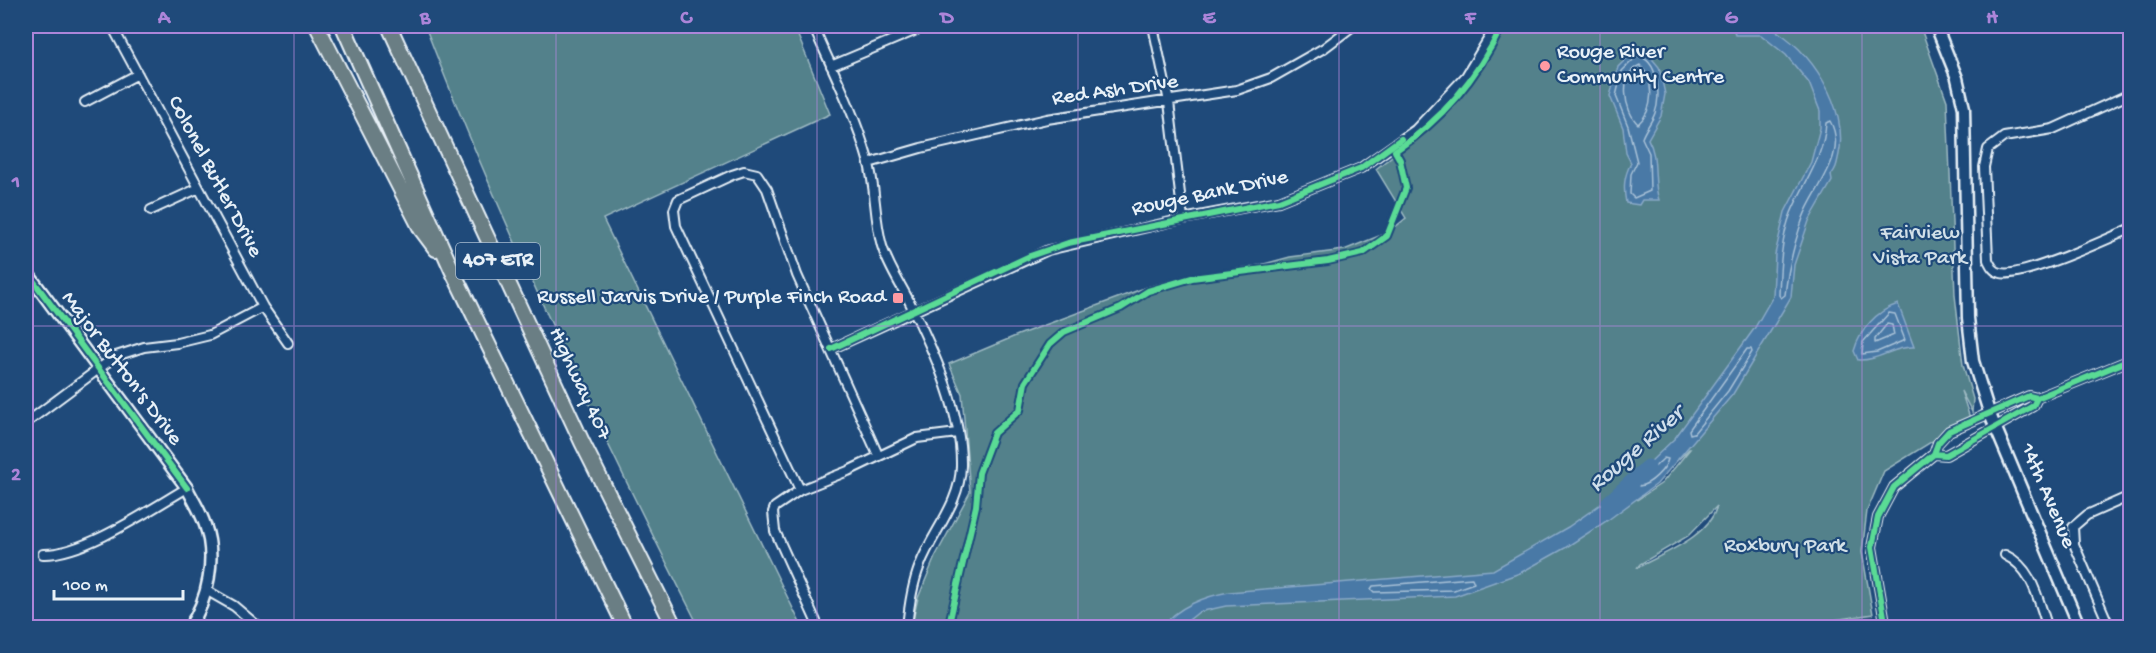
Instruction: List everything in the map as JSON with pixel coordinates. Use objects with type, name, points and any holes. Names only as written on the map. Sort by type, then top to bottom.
[{"type":"highway","points":[[317,26],[421,229],[452,270]]},
{"type":"highway","name":"407 ETR","points":[[343,26],[452,270],[626,627]]},
{"type":"highway","name":"Highway 407","points":[[389,26],[582,442],[675,627]]},
{"type":"highway","points":[[400,26],[414,81]]},
{"type":"main road","name":"14th Avenue","points":[[1936,26],[1957,78],[1964,108],[1968,327],[1973,361],[1989,412],[2080,627]]},
{"type":"main road","name":"Major Button's Drive","points":[[26,271],[100,368],[186,488],[206,526],[209,559],[206,590],[198,615],[189,627]]},
{"type":"street","name":"Colonel Butler Drive","points":[[112,26],[262,307],[288,343]]},
{"type":"street","points":[[813,26],[861,135],[869,163],[882,245],[915,311],[953,402],[961,464],[956,500],[946,512],[920,565],[909,603],[907,627]]},
{"type":"street","points":[[831,66],[926,26]]},
{"type":"street","points":[[1154,26],[1169,102],[1183,219]]},
{"type":"street","name":"Red Ash Drive","points":[[869,163],[1018,125],[1237,90],[1271,78],[1324,48],[1353,26]]},
{"type":"street","name":"Rouge Bank Drive","points":[[831,349],[1048,250],[1183,219],[1279,201],[1361,168],[1415,129],[1466,76],[1496,26]]},
{"type":"street","points":[[85,102],[138,74]]},
{"type":"street","points":[[2130,94],[2053,129],[2004,137],[1988,149],[1984,167],[1988,260],[1992,269],[2002,273],[2022,271],[2130,229]]},
{"type":"street","points":[[800,490],[676,226],[674,210],[678,200],[732,175],[744,171],[757,174],[767,189],[797,275],[878,455]]},
{"type":"street","points":[[151,210],[199,188]]},
{"type":"street","points":[[26,423],[100,368],[129,350],[177,343],[210,335],[262,307]]},
{"type":"street","points":[[1886,627],[1872,547],[1878,517],[1894,487],[1934,454],[1938,443],[1949,431],[2029,396],[2037,398],[2130,360]]},
{"type":"street","points":[[1934,454],[1946,455],[1995,425],[2033,406],[2037,398]]},
{"type":"street","points":[[819,627],[775,531],[773,512],[779,503],[800,490],[848,471],[917,438],[957,433]]},
{"type":"street","points":[[43,554],[58,554],[82,545],[186,488]]},
{"type":"street","points":[[2110,627],[2074,544],[2073,527],[2087,515],[2130,496]]},
{"type":"street","points":[[2004,555],[2022,565],[2031,580],[2048,627]]},
{"type":"street","points":[[206,590],[234,606],[260,627]]},
{"type":"shaded area","points":[[1873,614],[1875,627],[1781,628],[1788,626]]},
{"type":"green space","points":[[425,26],[794,26],[830,114],[603,219],[802,627],[699,627],[554,330],[487,179]]},
{"type":"green space","points":[[1503,26],[1920,26],[1947,101],[1955,295],[1963,365],[1973,399],[1972,412],[1961,391],[1970,418],[1884,471],[1867,511],[1862,552],[1873,614],[1781,628],[911,628],[918,598],[935,557],[970,492],[962,394],[949,364],[1018,335],[1147,287],[1187,276],[1260,265],[1290,257],[1344,250],[1389,232],[1406,218],[1376,169],[1427,128],[1487,62]],"holes":[[[1689,449],[1662,483],[1637,500]],[[1717,506],[1712,517],[1695,536],[1637,568],[1688,536]]]},
{"type":"water","points":[[1765,25],[1784,36],[1812,64],[1832,100],[1838,118],[1841,137],[1839,154],[1836,168],[1831,175],[1832,181],[1809,221],[1794,265],[1791,297],[1733,394],[1657,484],[1565,548],[1520,573],[1455,596],[1226,606],[1199,612],[1180,627],[1163,627],[1184,608],[1211,596],[1229,592],[1493,570],[1568,527],[1622,489],[1675,438],[1754,329],[1773,296],[1775,254],[1785,212],[1811,162],[1820,128],[1820,111],[1809,83],[1786,55],[1761,35],[1735,35],[1733,26]]},
{"type":"water","points":[[1635,50],[1648,54],[1659,67],[1665,94],[1661,116],[1648,139],[1653,154],[1659,200],[1642,200],[1639,205],[1626,203],[1625,182],[1631,163],[1626,153],[1623,128],[1610,96],[1618,67]]},
{"type":"water","points":[[1898,304],[1914,347],[1907,347],[1866,360],[1858,360],[1854,351],[1860,336],[1870,322],[1883,311]]},
{"type":"waterway","name":"Rouge River","points":[[1608,503],[1648,467]]},
{"type":"cycle path","points":[[948,628],[976,506],[979,473],[994,433],[1020,410],[1025,383],[1050,344],[1064,332],[1121,308],[1148,291],[1192,278],[1328,261],[1363,253],[1387,236],[1406,188],[1400,160],[1395,151],[1428,125],[1457,96],[1482,62],[1502,26]]},
{"type":"cycle path","points":[[831,349],[1030,256],[1068,243],[1279,201],[1361,168],[1401,139]]},
{"type":"cycle path","points":[[26,271],[187,488]]},
{"type":"cycle path","points":[[1886,628],[1872,547],[1878,517],[1894,487],[1934,454],[1938,443],[1949,431],[2029,396],[2037,398],[2130,360]]},
{"type":"cycle path","points":[[1934,454],[1946,455],[2033,406],[2037,398]]},
{"type":"place","name":"Rouge River Community Centre","points":[[1545,66]]},
{"type":"place","name":"Russell Jarvis Drive / Purple Finch Road","points":[[898,298]]},
{"type":"park label","name":"Fairview Vista Park","points":[[1920,246]]},
{"type":"park label","name":"Roxbury Park","points":[[1785,547]]}]
